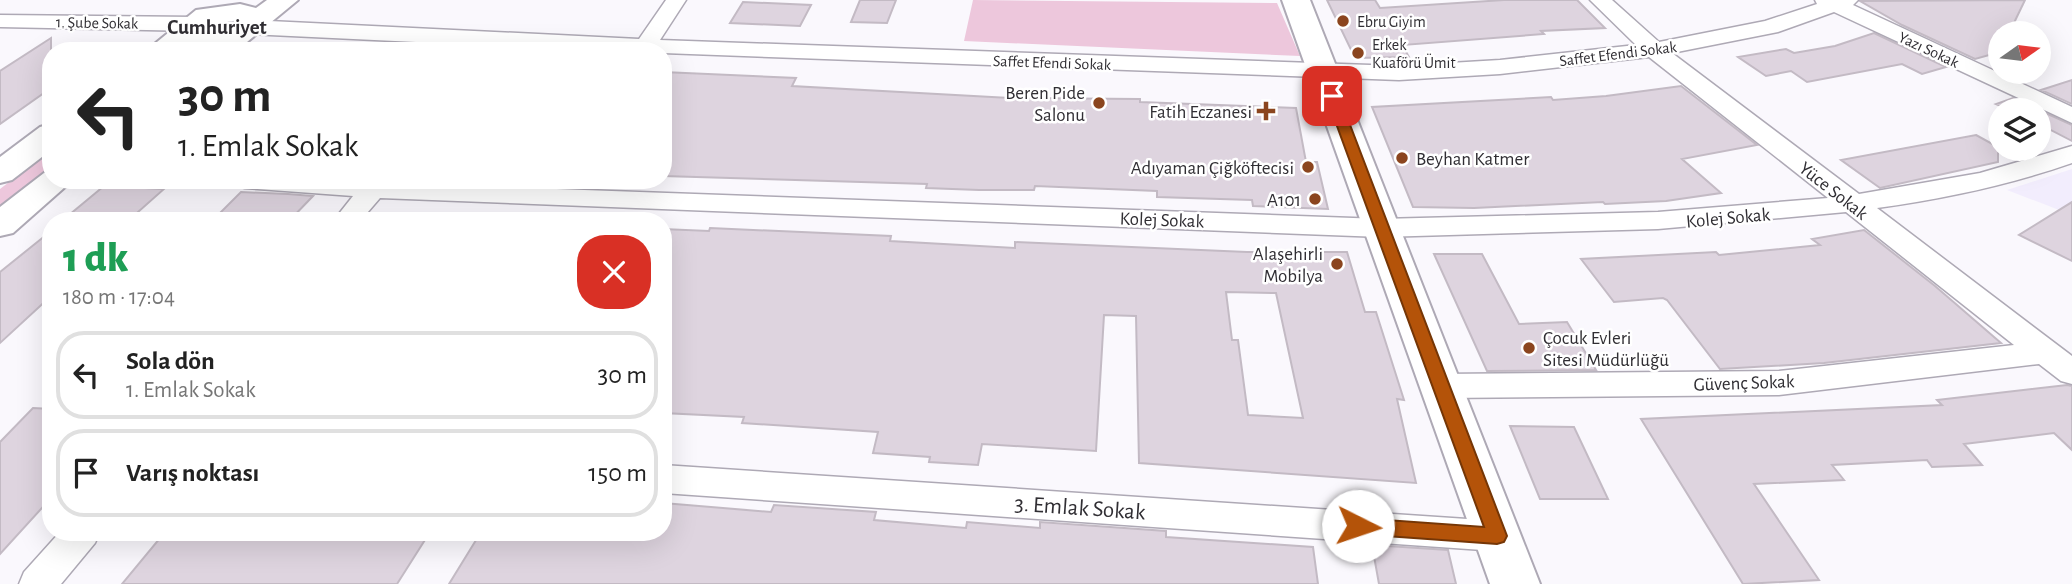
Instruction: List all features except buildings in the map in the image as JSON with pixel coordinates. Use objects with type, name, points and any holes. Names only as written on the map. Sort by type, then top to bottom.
[{"type":"street","points":[[172,42],[228,0]]},
{"type":"street","points":[[230,42],[284,0]]},
{"type":"street","points":[[648,42],[676,0]]},
{"type":"street","points":[[1296,0],[1515,584]]},
{"type":"street","name":"Yüce Sokak","points":[[1600,0],[1654,50],[2072,373]]},
{"type":"street","name":"Saffet Efendi Sokak","points":[[672,47],[1399,73],[1654,50],[1770,27],[1836,2]]},
{"type":"street","name":"Yazı Sokak","points":[[1836,2],[2072,116]]},
{"type":"street","name":"1. Şube Sokak","points":[[0,21],[195,24]]},
{"type":"street","points":[[195,24],[188,33],[203,40],[223,38],[249,27]]},
{"type":"street","name":"Saffet Efendi Sokak","points":[[249,27],[454,42]]},
{"type":"street","points":[[0,173],[42,141]]},
{"type":"street","name":"Kolej Sokak","points":[[470,189],[1381,228],[1664,223],[1851,203],[1941,190],[2039,166],[2072,153]]},
{"type":"street","points":[[0,225],[45,189]]},
{"type":"street","points":[[353,212],[373,189]]},
{"type":"street","name":"Güvenç Sokak","points":[[1441,386],[1779,383],[2045,352]]},
{"type":"street","name":"3. Emlak Sokak","points":[[672,480],[1497,536]]},
{"type":"street","points":[[38,584],[74,541]]},
{"type":"shaded area","points":[[973,0],[1277,3],[1300,56],[964,41]]},
{"type":"shaded area","points":[[42,157],[42,176],[0,209],[0,189]]},
{"type":"shaded area","points":[[2072,169],[2072,215],[2007,190]]},
{"type":"place","name":"Ebru Giyim","points":[[1343,21]]},
{"type":"place","name":"Erkek Kuaförü Ümit","points":[[1358,53]]},
{"type":"place","name":"Beren Pide Salonu","points":[[1099,103]]},
{"type":"place","name":"Fatih Eczanesi","points":[[1266,111]]},
{"type":"place","name":"Beyhan Katmer","points":[[1402,158]]},
{"type":"place","name":"Adıyaman Çiğköftecisi","points":[[1308,167]]},
{"type":"place","name":"A101","points":[[1315,199]]},
{"type":"place","name":"Alaşehirli Mobilya","points":[[1337,264]]},
{"type":"place","name":"Çocuk Evleri Sitesi Müdürlüğü","points":[[1529,348]]},
{"type":"district","name":"Cumhuriyet","points":[[217,27]]},
{"type":"route","points":[[1332,96],[1497,536],[1358,526]]}]
